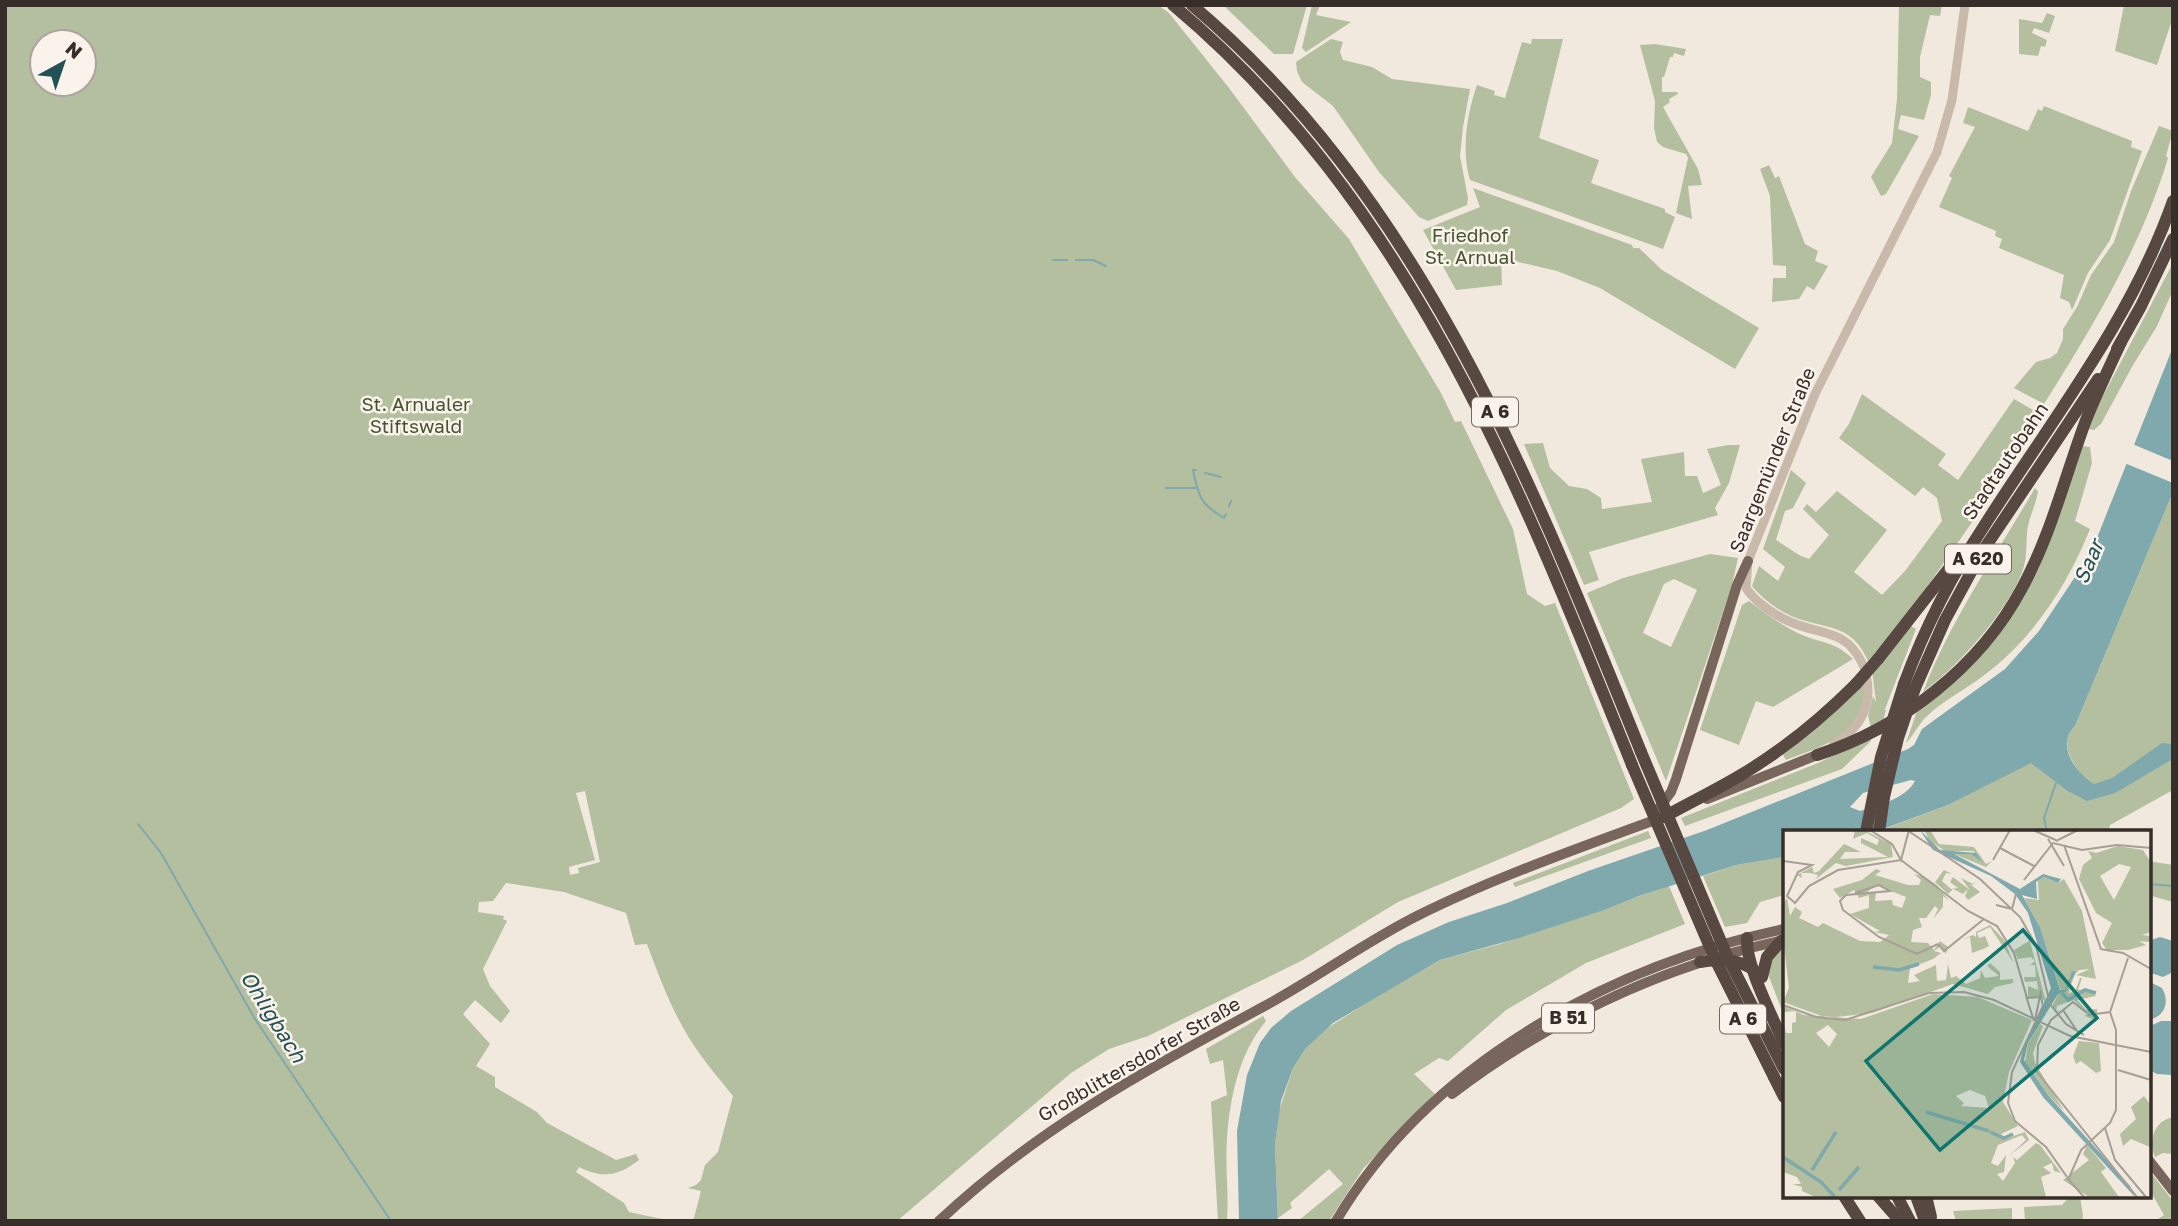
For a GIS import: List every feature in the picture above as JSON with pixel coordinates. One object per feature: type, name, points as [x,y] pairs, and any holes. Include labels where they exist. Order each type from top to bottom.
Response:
[{"type":"highway","name":"A 6","points":[[1173,5],[1230,57],[1275,104],[1390,240]]},
{"type":"highway","name":"A 6","points":[[1192,5],[1284,94],[1352,177],[1400,256],[1448,323],[1489,400],[1575,608],[1632,765],[1729,990],[1783,1095]]},
{"type":"highway","name":"Stadtautobahn","points":[[1866,830],[1881,757],[1942,597],[1984,524],[2051,438],[2076,412],[2154,250],[2173,201]]},
{"type":"highway","points":[[1817,755],[1871,731],[1916,705],[1942,685],[1984,643],[2009,610],[2031,571],[2076,451],[2076,412],[2121,342],[2173,239]]},
{"type":"highway","name":"Stadtautobahn","points":[[1879,830],[1909,686],[1982,552],[2051,438]]},
{"type":"highway","points":[[1664,817],[1739,777],[1780,749],[1830,709],[1878,659],[1984,524]]},
{"type":"highway","name":"A 6","points":[[1575,608],[1641,752],[1727,956],[1783,1067]]},
{"type":"highway","points":[[1758,973],[1783,937]]},
{"type":"highway","points":[[1748,944],[1783,1041]]},
{"type":"highway","points":[[1700,962],[1726,959],[1741,962],[1758,973],[1783,1027]]},
{"type":"highway","points":[[1845,1198],[1860,1221]]},
{"type":"highway","points":[[1880,1198],[1900,1221]]},
{"type":"highway","points":[[1900,1198],[1910,1221]]},
{"type":"main road","points":[[1602,840],[1646,820],[1671,792],[1744,566],[1748,561]]},
{"type":"main road","points":[[1602,840],[1817,755]]},
{"type":"main road","name":"Großblittersdorfer Straße","points":[[939,1221],[1001,1167],[1101,1097],[1417,916],[1602,840]]},
{"type":"main road","name":"B 51","points":[[1336,1221],[1357,1187],[1393,1141],[1429,1104],[1461,1078],[1538,1025],[1654,968],[1783,937]]},
{"type":"main road","name":"B 51","points":[[1378,1161],[1449,1096],[1528,1041],[1578,1013],[1649,981],[1748,944]]},
{"type":"main road","points":[[2150,1162],[2173,1191]]},
{"type":"street","name":"Saargemünder Straße","points":[[1749,593],[1745,583],[1748,561],[1815,394],[1937,152],[1952,100],[1965,5]]},
{"type":"street","points":[[1731,607],[1749,593],[1792,623],[1843,639],[1854,648],[1863,664],[1867,700],[1860,720],[1849,734],[1817,755]]},
{"type":"green space","name":"St. Arnualer Stiftswald","points":[[5,5],[1158,5],[1169,13],[1295,177],[1349,239],[1441,393],[1455,422],[1461,421],[1513,529],[1527,594],[1545,606],[1555,603],[1634,799],[1621,808],[1398,902],[1303,960],[1148,1036],[1109,1049],[1071,1073],[897,1221],[689,1221],[694,1218],[701,1191],[688,1188],[701,1180],[705,1165],[718,1152],[733,1096],[685,1031],[647,944],[635,945],[626,913],[564,892],[506,883],[493,901],[479,902],[478,912],[504,916],[503,919],[507,921],[483,969],[490,986],[510,1011],[501,1023],[475,1000],[463,1014],[490,1044],[476,1066],[495,1077],[495,1087],[537,1112],[547,1123],[616,1160],[636,1154],[639,1160],[624,1170],[603,1174],[579,1167],[576,1172],[624,1203],[629,1212],[671,1221],[5,1221]],"holes":[[[585,791],[600,862],[578,868],[579,873],[570,875],[569,867],[595,860],[576,793]]]},
{"type":"green space","points":[[1223,5],[1307,5],[1293,54],[1274,54]]},
{"type":"green space","points":[[1312,5],[1320,5],[1316,15],[1351,22],[1306,52],[1302,48]]},
{"type":"green space","points":[[1899,5],[1942,5],[1940,16],[1930,15],[1920,57],[1920,77],[1931,82],[1931,95],[1924,120],[1901,115],[1898,129],[1919,136],[1886,194],[1881,196],[1871,177],[1892,143],[1897,99]]},
{"type":"green space","points":[[2124,5],[2173,5],[2173,17],[2157,65],[2115,51]]},
{"type":"green space","points":[[2047,13],[2055,16],[2049,33],[2034,28],[2032,33],[2047,40],[2045,47],[2041,46],[2038,56],[2019,54],[2019,19],[2042,23]]},
{"type":"green space","points":[[1331,39],[1343,42],[1340,52],[1343,60],[1372,67],[1392,79],[1470,89],[1460,156],[1467,205],[1428,221],[1419,217],[1379,172],[1333,106],[1302,82],[1296,62]]},
{"type":"green space","points":[[1532,39],[1563,39],[1539,138],[1599,160],[1591,183],[1665,209],[1665,212],[1675,217],[1663,249],[1470,180],[1466,132],[1477,85],[1495,91],[1494,95],[1505,98],[1522,42],[1531,44]]},
{"type":"green space","points":[[1655,44],[1686,49],[1684,56],[1674,53],[1673,57],[1670,57],[1662,77],[1662,92],[1678,94],[1669,99],[1670,102],[1663,107],[1698,169],[1702,185],[1688,186],[1692,219],[1676,213],[1688,158],[1686,154],[1663,147],[1657,142],[1654,128],[1655,101],[1640,45]]},
{"type":"green space","points":[[2044,106],[2132,141],[2131,147],[2142,151],[2110,240],[2088,273],[2072,310],[2069,302],[2060,298],[2064,275],[1999,248],[2002,239],[1995,236],[1996,231],[1939,207],[1952,178],[1949,176],[1975,127],[1963,123],[1968,107],[2028,131],[2038,109],[2042,111]]},
{"type":"green space","points":[[2159,126],[2173,131],[2166,156],[2168,158],[2144,223],[2098,315],[2044,404],[2014,388],[2036,362],[2057,353],[2063,339],[2063,329],[2077,307],[2091,275],[2114,242],[2131,191]]},
{"type":"green space","points":[[1769,165],[1775,178],[1779,176],[1805,244],[1818,251],[1815,261],[1828,266],[1814,290],[1807,286],[1799,299],[1772,302],[1773,278],[1786,278],[1786,266],[1773,265],[1770,196],[1760,169]]},
{"type":"green space","name":"Friedhof St. Arnual","points":[[1473,188],[1639,248],[1662,270],[1759,328],[1735,369],[1600,288],[1557,271],[1501,258],[1502,285],[1456,290],[1423,230],[1480,207]]},
{"type":"green space","points":[[2173,263],[2173,290],[2157,326],[2101,424],[2094,430],[2088,429],[2104,394]]},
{"type":"green space","points":[[1862,394],[1946,454],[1938,465],[1958,480],[2014,399],[2045,417],[1900,626],[1868,661],[1849,635],[1788,615],[1768,602],[1752,586],[1759,566],[1778,581],[1785,567],[1763,549],[1791,470],[1806,483],[1793,508],[1785,511],[1776,540],[1809,559],[1829,535],[1803,509],[1807,504],[1816,512],[1837,491],[1887,530],[1854,572],[1882,595],[1905,571],[1942,521],[1937,498],[1923,487],[1915,496],[1839,438],[1849,424]]},
{"type":"green space","points":[[1543,443],[1550,468],[1569,486],[1587,489],[1601,498],[1602,509],[1652,502],[1641,459],[1684,452],[1685,476],[1697,476],[1703,493],[1721,485],[1707,449],[1740,445],[1729,483],[1715,508],[1718,515],[1589,552],[1599,580],[1584,585],[1524,444]]},
{"type":"green space","points":[[2082,446],[2090,447],[2092,463],[2075,521],[2090,529],[2071,571],[2047,610],[2018,645],[1983,676],[1932,711],[1906,743],[1918,708],[2026,592],[2039,568]]},
{"type":"green space","points":[[2035,488],[2038,491],[2028,528],[2025,562],[2018,582],[1982,635],[1952,668],[1923,692],[1960,613]]},
{"type":"green space","points":[[2173,492],[2173,790],[2110,825],[2109,830],[1886,830],[1948,805],[2031,762],[2066,790],[2083,777],[2068,752],[2068,739]]},
{"type":"green space","points":[[1710,554],[1738,558],[1732,585],[1666,781],[1587,593],[1623,578]],"holes":[[[1674,579],[1697,590],[1671,647],[1643,633],[1664,584]]]},
{"type":"green space","points":[[1749,601],[1786,627],[1833,645],[1853,659],[1773,707],[1756,701],[1739,745],[1700,730],[1742,605]]},
{"type":"green space","points":[[1911,626],[1916,629],[1883,709],[1886,710],[1883,721],[1871,727],[1868,716],[1873,696],[1876,702],[1872,670]]},
{"type":"green space","points":[[1866,680],[1863,708],[1851,727],[1831,742],[1786,760],[1782,753]]},
{"type":"green space","points":[[1870,738],[1871,741],[1842,769],[1685,826],[1681,818],[1818,763]]},
{"type":"green space","points":[[1648,831],[1651,838],[1515,887],[1513,883]]},
{"type":"green space","points":[[1783,857],[1783,895],[1760,902],[1747,923],[1725,927],[1703,876],[1736,865]]},
{"type":"green space","points":[[2150,861],[2173,865],[2173,902],[2150,896]]},
{"type":"green space","points":[[1669,886],[1685,924],[1586,963],[1506,1010],[1448,1061],[1439,1058],[1414,1074],[1435,1094],[1363,1169],[1329,1221],[1298,1221],[1343,1184],[1329,1169],[1290,1203],[1292,1208],[1278,1218],[1275,1144],[1279,1111],[1293,1068],[1321,1032],[1440,960],[1500,944]]},
{"type":"green space","points":[[1783,945],[1783,1013],[1768,974],[1770,957]]},
{"type":"green space","points":[[1263,1016],[1266,1021],[1249,1047],[1234,1091],[1227,1138],[1227,1221],[1218,1221],[1211,1102],[1227,1095],[1223,1060],[1210,1064],[1206,1049]]},
{"type":"green space","points":[[2173,1117],[2173,1154],[2163,1153],[2155,1157],[2152,1144],[2154,1132],[2166,1119]]},
{"type":"green space","points":[[2150,1172],[2173,1201],[2173,1221],[2155,1221],[2164,1215],[2150,1190]]},
{"type":"green space","points":[[2068,1198],[2080,1198],[2082,1221],[2025,1221],[2024,1207],[2062,1205]]},
{"type":"green space","points":[[2012,1208],[2012,1221],[1956,1221],[1953,1211]]},
{"type":"water","points":[[2173,347],[2173,492],[2075,726],[2069,733],[2067,750],[2075,766],[2094,784],[2112,778],[2162,743],[2173,744],[2173,759],[2115,793],[2087,801],[2066,790],[2031,763],[1948,805],[1880,830],[1783,830],[1783,857],[1736,865],[1519,938],[1440,960],[1333,1023],[1306,1048],[1293,1068],[1281,1101],[1275,1144],[1278,1221],[1239,1221],[1237,1131],[1247,1075],[1260,1043],[1271,1028],[1291,1011],[1397,945],[1449,922],[1707,830],[1908,749],[1914,745],[1922,729],[2005,669],[2039,631],[2079,571],[2090,562],[2089,558]],"holes":[[[1915,781],[1911,787],[1883,804],[1860,811],[1850,807],[1863,793]]]},
{"type":"water","points":[[2160,937],[2173,941],[2173,972],[2163,977],[2150,973],[2150,940]]},
{"type":"water","points":[[2150,982],[2162,988],[2166,998],[2162,1012],[2150,1020]]},
{"type":"water","points":[[2161,1021],[2173,1021],[2173,1075],[2157,1074],[2150,1070],[2150,1026]]},
{"type":"pier","points":[[2130,443],[2173,461],[2173,483],[2122,462]]},
{"type":"waterway","points":[[1053,260],[1067,260]]},
{"type":"waterway","points":[[1076,260],[1093,260],[1106,266]]},
{"type":"waterway","points":[[1196,470],[1193,470],[1197,487],[1205,504],[1224,518],[1226,514]]},
{"type":"waterway","points":[[1205,473],[1221,477]]},
{"type":"waterway","points":[[1166,488],[1197,488]]},
{"type":"waterway","points":[[1229,506],[1231,501]]},
{"type":"waterway","points":[[2047,830],[2044,818],[2056,783]]},
{"type":"waterway","name":"Ohligbach","points":[[138,824],[161,853],[255,1019],[391,1221]]},
{"type":"waterway","points":[[2150,884],[2173,886]]},
{"type":"water label","name":"Saar","points":[[2089,562]]}]
